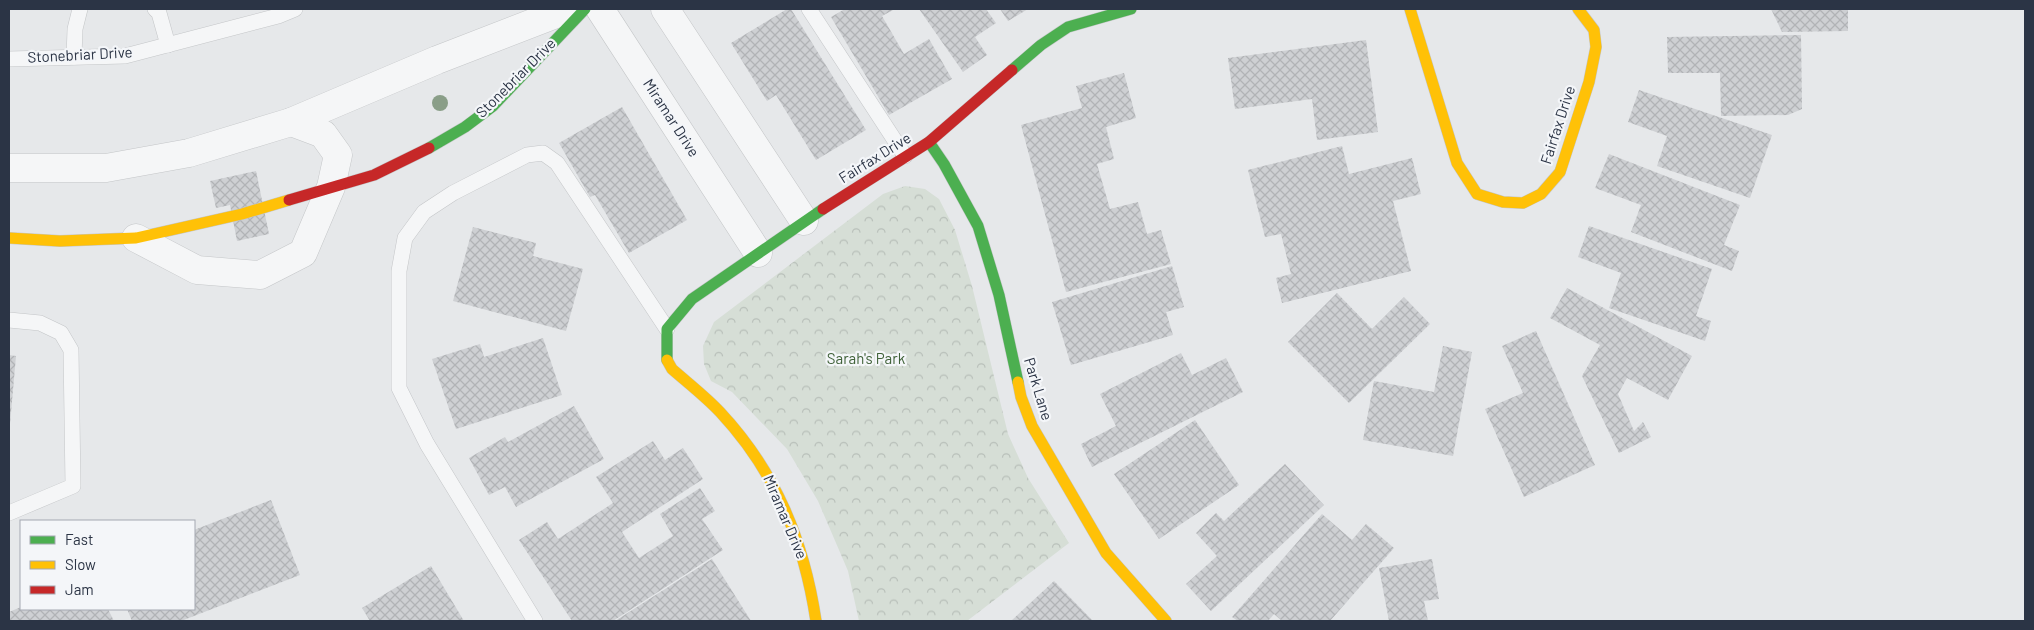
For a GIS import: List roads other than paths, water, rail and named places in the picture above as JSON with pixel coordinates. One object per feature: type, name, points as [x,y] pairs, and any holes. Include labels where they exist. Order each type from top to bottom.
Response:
[{"type":"street","name":"Stonebriar Drive","points":[[9,168],[106,168],[190,153],[291,122],[437,60],[569,9]]},
{"type":"street","name":"Stonebriar Drive","points":[[9,238],[60,241],[136,238],[242,214],[374,175],[416,156],[465,127],[492,106],[585,9]]},
{"type":"street","name":"Miramar Drive","points":[[600,9],[758,253]]},
{"type":"street","points":[[665,9],[804,221]]},
{"type":"street","name":"Fairfax Drive","points":[[667,329],[692,299],[804,221],[929,142],[1040,45],[1068,27],[1131,9]]},
{"type":"street","name":"Fairfax Drive","points":[[1410,9],[1457,163],[1477,194],[1516,206],[1532,200],[1550,186],[1560,172],[1591,72],[1595,52],[1595,36],[1583,11]]},
{"type":"street","name":"Stonebriar Drive","points":[[136,238],[197,270],[260,276],[303,253],[332,187],[338,155],[323,134],[291,122]]},
{"type":"street","name":"Park Lane","points":[[929,142],[944,164],[978,226],[999,295],[1021,397],[1032,426],[1106,553],[1166,621]]},
{"type":"street","name":"Miramar Drive","points":[[667,329],[666,359],[672,369],[720,412],[751,449],[771,479],[797,539],[810,581],[816,621]]},
{"type":"lane","points":[[74,57],[75,29],[80,9]]},
{"type":"lane","points":[[155,9],[159,13],[168,45]]},
{"type":"lane","name":"Stonebriar Drive","points":[[9,59],[125,56],[278,16],[295,9]]},
{"type":"lane","points":[[809,9],[906,156]]},
{"type":"lane","points":[[535,621],[427,444],[399,388],[399,271],[405,238],[424,212],[453,193],[527,155],[543,153],[557,163],[667,329]]},
{"type":"lane","points":[[9,320],[40,323],[61,333],[71,350],[73,486],[9,513]]},
{"type":"park label","name":"Sarah's Park","points":[[866,359]]}]
